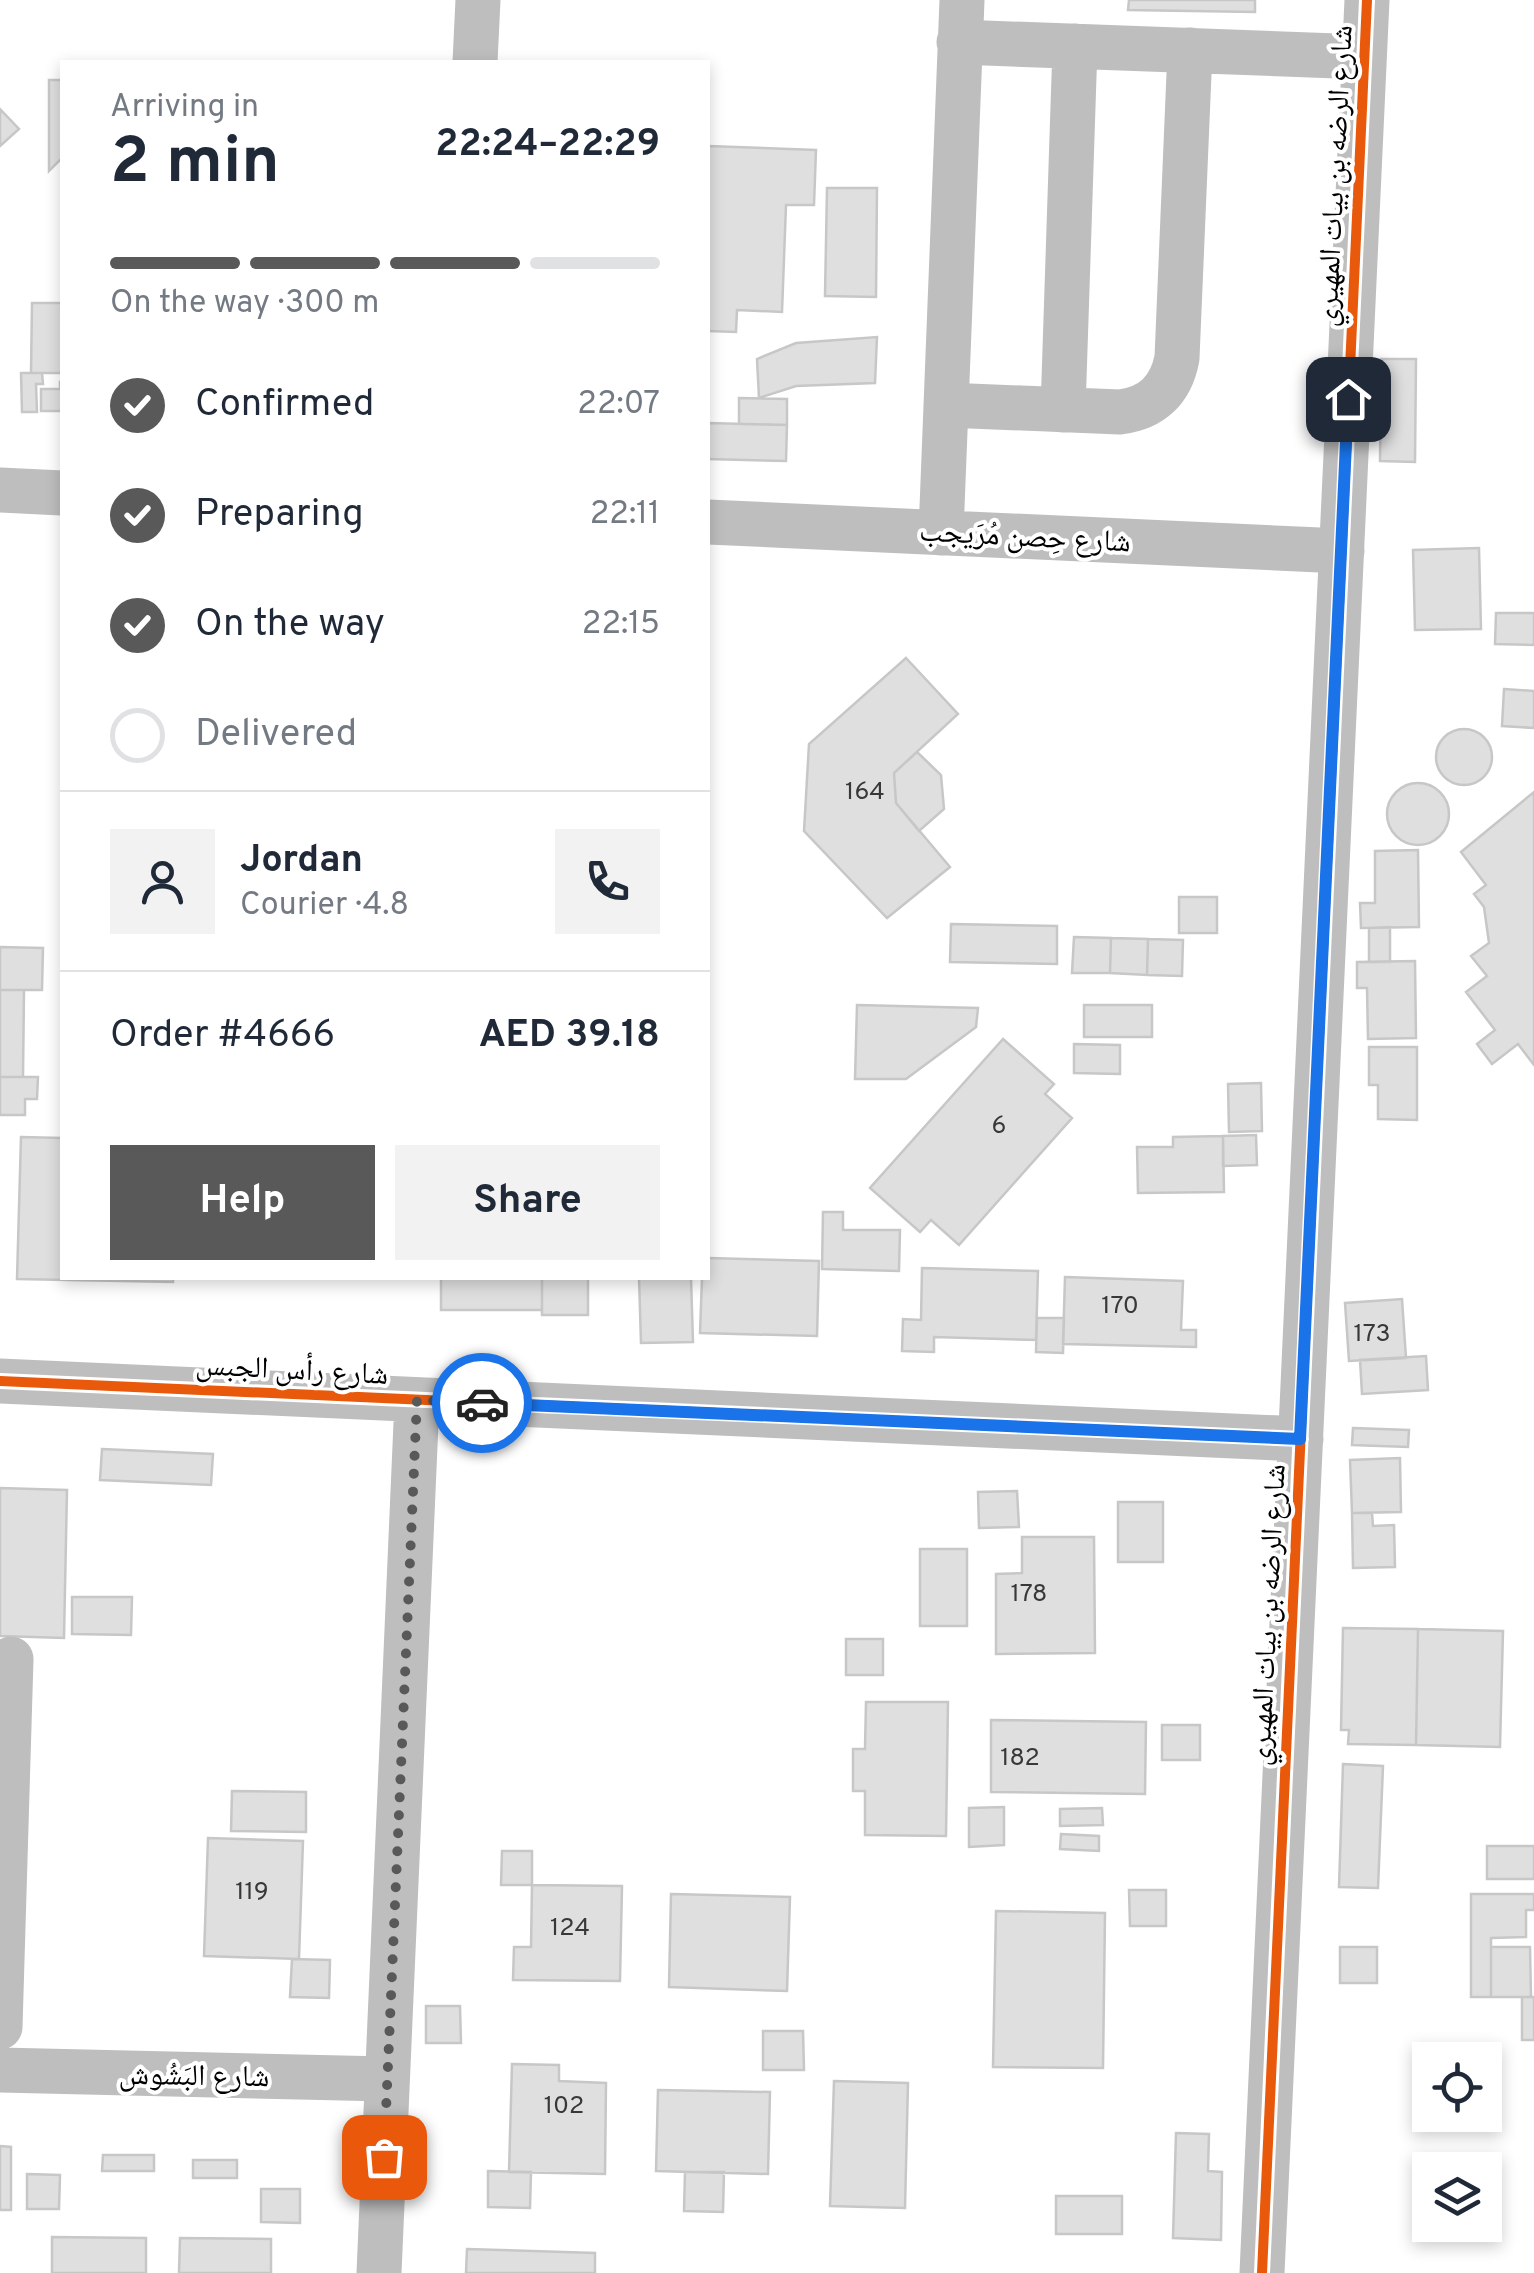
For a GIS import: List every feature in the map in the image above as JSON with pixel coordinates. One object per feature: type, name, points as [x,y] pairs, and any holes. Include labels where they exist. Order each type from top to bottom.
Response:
[{"type":"street","points":[[475,60],[478,0]]},
{"type":"street","name":"شارع الرضه بن بيات المهيري","points":[[1262,2273],[1367,0]]},
{"type":"street","points":[[942,533],[961,21],[1076,46],[1364,57]]},
{"type":"street","points":[[1063,410],[1076,46]]},
{"type":"street","points":[[946,406],[1120,412],[1147,405],[1168,385],[1174,372],[1178,339],[1190,50]]},
{"type":"street","points":[[0,490],[60,493]]},
{"type":"street","name":"شارع حِصن مُرَيجب","points":[[710,522],[1342,551]]},
{"type":"street","name":"شارع رأس الجبس","points":[[0,1381],[1300,1439]]},
{"type":"street","points":[[379,2273],[417,1400]]},
{"type":"street","points":[[0,2027],[11,1659]]},
{"type":"street","name":"شارع البَشُوش","points":[[0,2070],[387,2079]]},
{"type":"building","points":[[1129,0],[1255,0],[1255,12],[1128,10]]},
{"type":"building","points":[[49,80],[60,80],[60,160],[49,171]]},
{"type":"building","points":[[0,109],[19,129],[0,146]]},
{"type":"building","points":[[710,146],[816,150],[814,205],[786,205],[782,312],[737,310],[736,332],[710,331]]},
{"type":"building","points":[[827,188],[877,188],[876,297],[825,296]]},
{"type":"building","points":[[32,303],[60,303],[60,373],[31,373]]},
{"type":"building","points":[[877,337],[875,383],[796,386],[759,398],[757,359],[796,343]]},
{"type":"building","points":[[1381,359],[1416,359],[1415,462],[1380,461]]},
{"type":"building","points":[[21,373],[42,373],[43,384],[36,384],[37,412],[22,412]]},
{"type":"building","points":[[41,389],[60,389],[60,411],[41,411]]},
{"type":"building","points":[[739,398],[787,399],[787,425],[739,424]]},
{"type":"building","points":[[710,423],[787,425],[786,461],[710,459]]},
{"type":"building","points":[[1479,548],[1481,629],[1415,630],[1413,550]]},
{"type":"building","points":[[1496,613],[1534,613],[1534,645],[1495,644]]},
{"type":"building","points":[[906,658],[958,714],[894,773],[896,803],[950,867],[887,918],[804,831],[809,744]]},
{"type":"building","points":[[1504,689],[1534,691],[1534,728],[1502,726]]},
{"type":"building","points":[[1464,729],[1484,737],[1492,757],[1484,777],[1464,785],[1444,777],[1436,757],[1444,737]]},
{"type":"building","points":[[917,752],[941,775],[944,809],[919,831],[896,803],[894,773]]},
{"type":"building","points":[[1418,783],[1440,792],[1449,814],[1440,836],[1418,845],[1396,836],[1387,814],[1396,792]]},
{"type":"building","points":[[1534,792],[1534,1065],[1518,1044],[1492,1064],[1477,1044],[1495,1030],[1466,992],[1487,976],[1471,956],[1489,943],[1484,907],[1474,894],[1486,885],[1461,852]]},
{"type":"building","points":[[1418,850],[1419,927],[1361,928],[1360,903],[1375,903],[1375,851]]},
{"type":"building","points":[[1179,897],[1217,897],[1217,933],[1179,933]]},
{"type":"building","points":[[951,924],[1057,926],[1057,964],[950,962]]},
{"type":"building","points":[[1390,927],[1390,962],[1369,962],[1369,928]]},
{"type":"building","points":[[1074,937],[1111,938],[1110,973],[1072,973]]},
{"type":"building","points":[[1111,938],[1148,939],[1147,975],[1110,973]]},
{"type":"building","points":[[1148,939],[1183,940],[1182,976],[1147,975]]},
{"type":"building","points":[[0,947],[43,948],[42,990],[0,990]]},
{"type":"building","points":[[1415,961],[1416,1038],[1368,1039],[1367,988],[1357,988],[1357,962]]},
{"type":"building","points":[[0,990],[24,990],[23,1077],[0,1077]]},
{"type":"building","points":[[857,1005],[978,1008],[976,1027],[906,1079],[855,1079]]},
{"type":"building","points":[[1084,1005],[1152,1005],[1152,1037],[1084,1037]]},
{"type":"building","points":[[1003,1039],[1054,1084],[1045,1094],[1072,1118],[959,1245],[931,1220],[920,1232],[870,1188]]},
{"type":"building","points":[[1074,1044],[1120,1045],[1120,1074],[1074,1073]]},
{"type":"building","points":[[1369,1047],[1417,1047],[1417,1120],[1378,1119],[1378,1085],[1369,1085]]},
{"type":"building","points":[[0,1077],[38,1077],[37,1099],[25,1099],[25,1115],[0,1115]]},
{"type":"building","points":[[1261,1083],[1262,1131],[1229,1132],[1228,1084]]},
{"type":"building","points":[[1256,1135],[1257,1165],[1223,1166],[1223,1136]]},
{"type":"building","points":[[1223,1136],[1224,1192],[1138,1193],[1137,1147],[1173,1147],[1173,1137]]},
{"type":"building","points":[[21,1137],[60,1138],[60,1280],[17,1279]]},
{"type":"building","points":[[823,1212],[843,1212],[843,1230],[900,1230],[899,1271],[822,1269]]},
{"type":"building","points":[[710,1258],[819,1261],[817,1336],[700,1333],[702,1280],[710,1280]]},
{"type":"building","points":[[922,1268],[1038,1271],[1036,1340],[934,1337],[934,1352],[902,1351],[903,1319],[921,1320]]},
{"type":"building","points":[[1065,1277],[1183,1281],[1181,1330],[1196,1330],[1196,1347],[1063,1344]]},
{"type":"building","points":[[69,1280],[173,1280],[173,1282]]},
{"type":"building","points":[[441,1280],[542,1280],[542,1310],[441,1310]]},
{"type":"building","points":[[542,1280],[588,1280],[588,1315],[542,1315]]},
{"type":"building","points":[[639,1280],[691,1280],[693,1342],[641,1343]]},
{"type":"building","points":[[1402,1299],[1406,1358],[1349,1361],[1345,1303]]},
{"type":"building","points":[[1037,1318],[1064,1318],[1063,1353],[1036,1352]]},
{"type":"building","points":[[1426,1356],[1428,1390],[1362,1394],[1360,1360]]},
{"type":"building","points":[[1353,1428],[1409,1430],[1408,1447],[1352,1445]]},
{"type":"building","points":[[102,1449],[213,1454],[211,1485],[100,1480]]},
{"type":"building","points":[[1400,1458],[1401,1512],[1352,1513],[1350,1460]]},
{"type":"building","points":[[0,1488],[67,1490],[64,1638],[0,1636]]},
{"type":"building","points":[[1017,1491],[1019,1527],[979,1528],[978,1492]]},
{"type":"building","points":[[1118,1502],[1163,1502],[1163,1562],[1118,1562]]},
{"type":"building","points":[[1352,1513],[1372,1513],[1373,1526],[1394,1525],[1395,1567],[1353,1568]]},
{"type":"building","points":[[1022,1537],[1094,1537],[1095,1653],[996,1654],[996,1574],[1022,1573]]},
{"type":"building","points":[[920,1549],[967,1549],[967,1626],[920,1626]]},
{"type":"building","points":[[72,1597],[132,1597],[131,1635],[72,1634]]},
{"type":"building","points":[[1343,1628],[1418,1629],[1416,1745],[1348,1744],[1349,1730],[1341,1730]]},
{"type":"building","points":[[1418,1629],[1503,1631],[1500,1747],[1416,1745]]},
{"type":"building","points":[[846,1639],[883,1639],[883,1675],[846,1675]]},
{"type":"building","points":[[866,1702],[948,1702],[946,1836],[865,1835],[865,1791],[853,1791],[853,1749],[865,1749]]},
{"type":"building","points":[[991,1720],[1146,1722],[1145,1794],[991,1792]]},
{"type":"building","points":[[1162,1725],[1200,1725],[1200,1760],[1162,1760]]},
{"type":"building","points":[[1343,1764],[1383,1766],[1378,1888],[1339,1887]]},
{"type":"building","points":[[232,1791],[306,1792],[306,1832],[231,1831]]},
{"type":"building","points":[[1004,1807],[1004,1845],[969,1847],[969,1808]]},
{"type":"building","points":[[1102,1808],[1103,1825],[1060,1826],[1060,1809]]},
{"type":"building","points":[[1061,1834],[1099,1836],[1099,1851],[1060,1849]]},
{"type":"building","points":[[208,1838],[303,1841],[299,1959],[204,1956]]},
{"type":"building","points":[[1487,1846],[1534,1846],[1534,1879],[1487,1879]]},
{"type":"building","points":[[502,1851],[532,1851],[532,1885],[501,1885]]},
{"type":"building","points":[[532,1885],[622,1886],[620,1981],[513,1980],[514,1947],[531,1947]]},
{"type":"building","points":[[1129,1890],[1166,1890],[1166,1926],[1130,1926]]},
{"type":"building","points":[[671,1894],[790,1897],[787,1991],[669,1987]]},
{"type":"building","points":[[1471,1894],[1534,1894],[1534,1910],[1526,1910],[1526,1937],[1491,1938],[1491,1997],[1471,1997]]},
{"type":"building","points":[[996,1911],[1105,1913],[1103,2068],[993,2067]]},
{"type":"building","points":[[1340,1947],[1377,1947],[1377,1983],[1340,1983]]},
{"type":"building","points":[[1491,1947],[1530,1947],[1531,1997],[1491,1997]]},
{"type":"building","points":[[292,1959],[330,1960],[329,1998],[290,1997]]},
{"type":"building","points":[[1522,1997],[1534,1997],[1534,2040],[1522,2040]]},
{"type":"building","points":[[426,2006],[460,2006],[461,2043],[426,2043]]},
{"type":"building","points":[[763,2031],[803,2031],[804,2070],[763,2070]]},
{"type":"building","points":[[512,2064],[559,2065],[559,2081],[606,2083],[605,2174],[509,2172]]},
{"type":"building","points":[[834,2081],[908,2083],[905,2208],[830,2206]]},
{"type":"building","points":[[658,2090],[770,2092],[768,2174],[656,2171]]},
{"type":"building","points":[[1176,2133],[1209,2134],[1208,2171],[1222,2172],[1221,2240],[1173,2238]]},
{"type":"building","points":[[0,2146],[11,2147],[11,2210],[0,2210]]},
{"type":"building","points":[[103,2155],[154,2155],[154,2171],[102,2171]]},
{"type":"building","points":[[193,2160],[237,2160],[237,2178],[193,2178]]},
{"type":"building","points":[[488,2171],[531,2172],[530,2208],[488,2207]]},
{"type":"building","points":[[685,2172],[724,2172],[723,2212],[684,2211]]},
{"type":"building","points":[[27,2174],[60,2175],[59,2209],[27,2209]]},
{"type":"building","points":[[261,2189],[300,2189],[300,2223],[261,2222]]},
{"type":"building","points":[[1056,2196],[1122,2196],[1122,2234],[1056,2234]]},
{"type":"building","points":[[52,2237],[146,2238],[146,2273],[52,2273]]},
{"type":"building","points":[[180,2238],[271,2239],[271,2273],[179,2273]]},
{"type":"building","points":[[467,2249],[595,2253],[595,2273],[466,2273]]},
{"type":"cycle path","points":[[1262,2273],[1367,0]]},
{"type":"cycle path","points":[[0,1381],[1301,1439]]},
{"type":"way so far","points":[[384,2157],[417,1400],[482,1403]]},
{"type":"route","points":[[482,1403],[1300,1439],[1348,399]]}]
